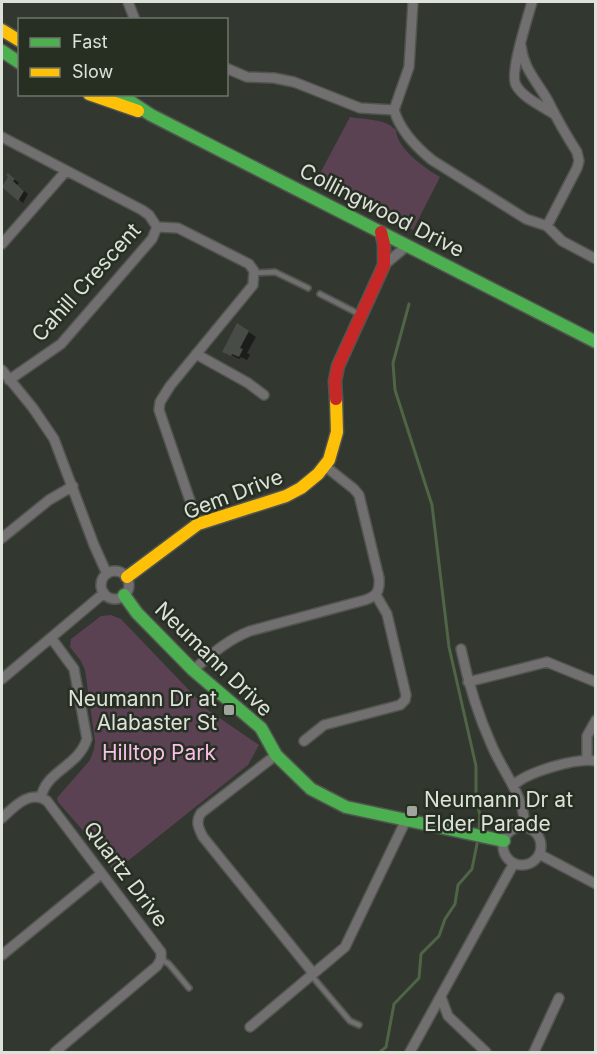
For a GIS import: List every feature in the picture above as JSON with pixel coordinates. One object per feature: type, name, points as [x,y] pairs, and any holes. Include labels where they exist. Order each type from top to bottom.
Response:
[{"type":"street","points":[[128,2],[134,18]]},
{"type":"street","points":[[413,2],[409,68],[394,110],[407,134],[432,160],[526,219],[547,226],[562,241],[596,259]]},
{"type":"street","points":[[532,2],[516,57],[514,84],[522,93],[554,114]]},
{"type":"street","points":[[2,30],[18,40]]},
{"type":"street","points":[[521,46],[526,69],[547,100],[579,160],[568,189],[547,226]]},
{"type":"street","points":[[2,51],[18,62]]},
{"type":"street","points":[[228,69],[247,77],[274,78],[294,82],[360,108],[394,110]]},
{"type":"street","name":"Collingwood Drive","points":[[95,96],[151,115]]},
{"type":"street","name":"Collingwood Drive","points":[[122,96],[151,115],[596,342]]},
{"type":"street","name":"Cahill Crescent","points":[[2,137],[149,214],[157,227],[152,239],[61,344],[9,380]]},
{"type":"street","points":[[2,244],[66,171]]},
{"type":"street","points":[[157,227],[178,228],[249,264],[254,273],[253,285],[164,393],[159,410],[198,524]]},
{"type":"street","name":"Gem Drive","points":[[127,577],[198,524],[286,496],[301,488],[325,466],[337,432],[335,381],[338,366],[384,265],[384,244],[381,232]]},
{"type":"street","name":"Gem Drive","points":[[384,265],[407,246]]},
{"type":"street","points":[[196,354],[248,383],[264,395]]},
{"type":"street","points":[[2,370],[33,408],[54,439],[107,574]]},
{"type":"street","points":[[193,670],[224,643],[236,636],[376,595],[380,586],[379,578],[359,495],[325,466]]},
{"type":"street","points":[[2,538],[49,500],[73,486]]},
{"type":"street","points":[[119,571],[127,577],[129,588],[124,596],[116,599],[104,593],[102,581],[107,574],[119,571]]},
{"type":"street","points":[[2,679],[104,593]]},
{"type":"street","points":[[304,741],[324,725],[400,705],[405,700],[406,695],[387,614],[376,595]]},
{"type":"street","name":"Neumann Drive","points":[[124,596],[137,613],[193,670],[261,728],[276,755],[311,789],[346,807],[504,841]]},
{"type":"street","points":[[2,818],[20,802],[32,796],[41,797],[47,783],[83,751],[87,739],[74,669],[52,639]]},
{"type":"street","points":[[461,649],[468,682],[493,748],[522,804],[525,827]]},
{"type":"street","points":[[468,682],[547,662],[596,682]]},
{"type":"street","points":[[514,785],[529,774],[591,760],[587,736],[596,720]]},
{"type":"street","points":[[276,755],[201,813],[198,825],[203,837],[312,974]]},
{"type":"street","name":"Quartz Drive","points":[[41,797],[63,820],[161,952],[161,959],[157,966],[55,1053]]},
{"type":"street","points":[[250,1027],[345,947],[406,820]]},
{"type":"street","points":[[525,827],[539,837],[541,848],[539,854],[528,864],[514,863],[506,856],[504,841],[512,830],[525,827]]},
{"type":"street","points":[[539,854],[596,884]]},
{"type":"street","points":[[410,1053],[514,863]]},
{"type":"street","points":[[2,955],[101,874]]},
{"type":"street","points":[[441,998],[448,1016],[486,1053]]},
{"type":"street","points":[[534,1053],[559,998]]},
{"type":"lane","points":[[254,273],[275,272],[308,288]]},
{"type":"lane","points":[[320,294],[361,315]]},
{"type":"lane","points":[[161,959],[169,964],[189,988]]},
{"type":"lane","points":[[312,974],[350,1021],[359,1025]]},
{"type":"green space","points":[[350,117],[380,121],[391,126],[396,130],[397,137],[406,151],[440,177],[413,230],[316,181]]},
{"type":"green space","name":"Hilltop Park","points":[[111,615],[121,619],[208,710],[259,745],[248,765],[114,872],[100,850],[57,798],[90,760],[95,741],[85,670],[70,647],[71,639],[101,616]]},
{"type":"building","points":[[8,173],[24,191],[18,201],[2,187]]},
{"type":"building","points":[[237,323],[249,331],[240,348],[243,349],[239,357],[222,352]]},
{"type":"waterway","points":[[409,304],[393,363],[395,390],[432,505],[449,647],[476,766],[479,832]]},
{"type":"waterway","points":[[380,1052],[386,1047],[394,1004],[419,978],[421,954],[439,936],[445,919],[455,904],[458,885],[472,869],[478,839]]},
{"type":"traffic: fast","points":[[2,51],[18,62]]},
{"type":"traffic: fast","points":[[122,96],[151,115],[596,342]]},
{"type":"traffic: fast","points":[[124,595],[137,613],[193,670],[261,728],[276,755],[311,789],[346,807],[504,841]]},
{"type":"traffic: slow","points":[[2,30],[18,40]]},
{"type":"traffic: slow","points":[[95,96],[138,111]]},
{"type":"traffic: slow","points":[[127,577],[198,524],[286,496],[301,488],[318,474],[329,460],[337,432],[336,399]]},
{"type":"traffic: jam","points":[[336,399],[335,381],[338,366],[384,265],[384,244],[381,232]]},
{"type":"place","name":"Neumann Dr at Alabaster St","points":[[229,710]]},
{"type":"place","name":"Neumann Dr at Elder Parade","points":[[412,811]]}]
